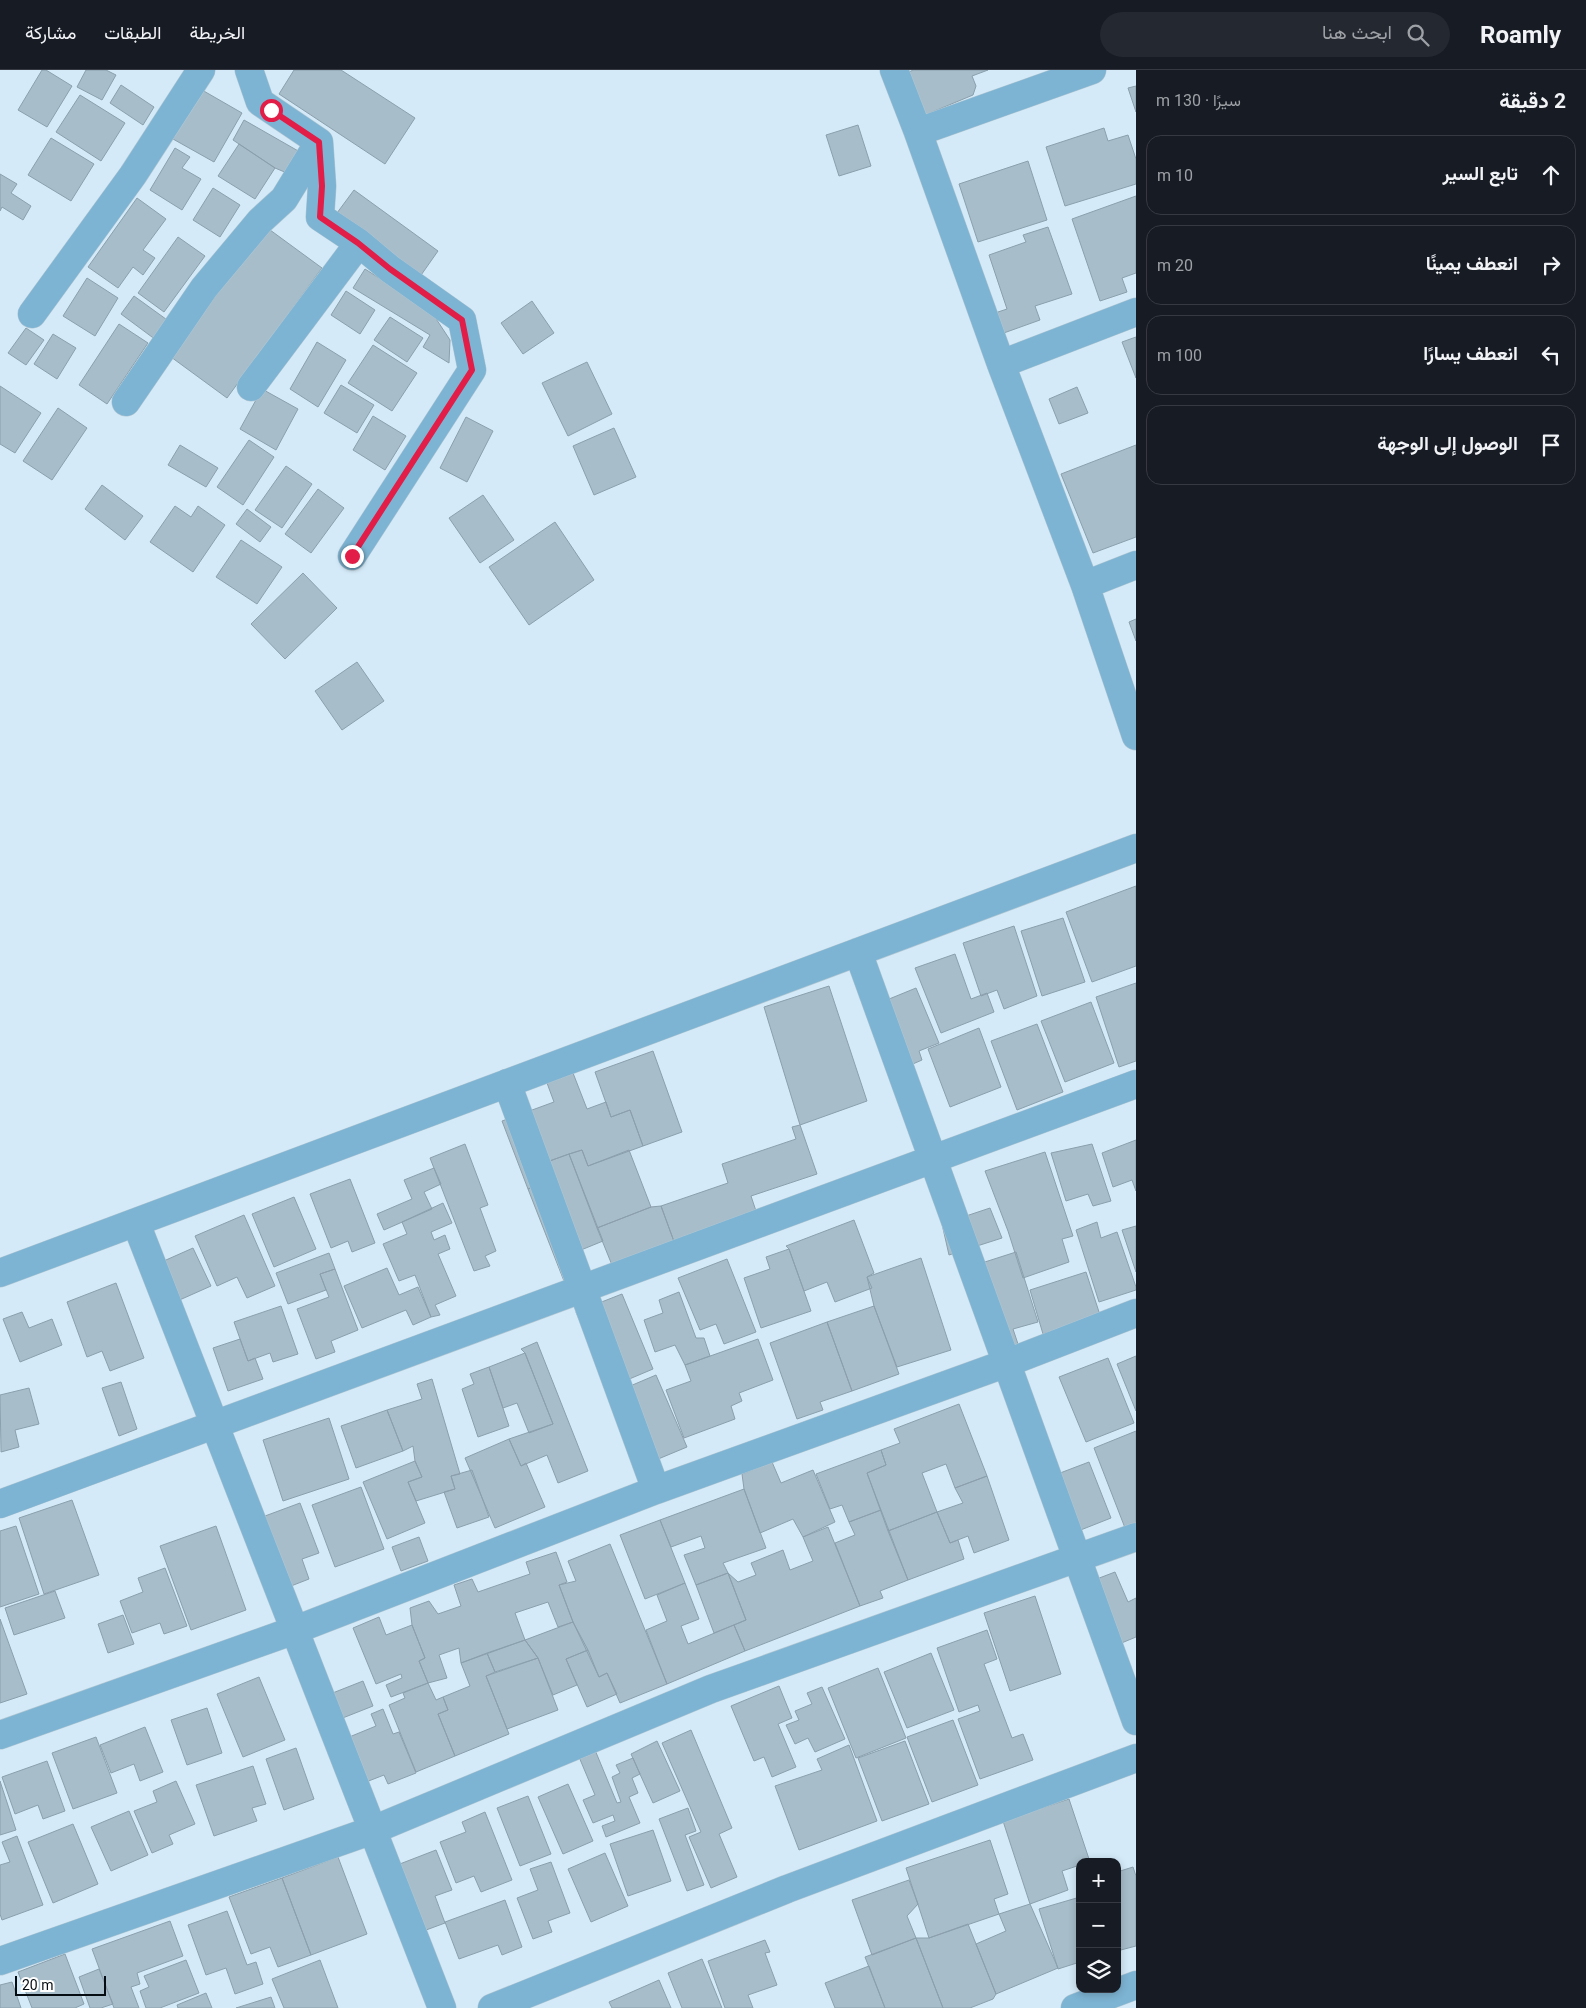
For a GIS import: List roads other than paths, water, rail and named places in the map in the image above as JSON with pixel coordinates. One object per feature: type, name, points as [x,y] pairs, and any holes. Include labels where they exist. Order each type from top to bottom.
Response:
[{"type":"street","points":[[32,314],[133,175],[201,70]]},
{"type":"street","points":[[249,70],[260,102],[319,142]]},
{"type":"street","points":[[894,70],[1001,364],[1085,585],[1136,736]]},
{"type":"street","points":[[918,132],[1092,70]]},
{"type":"street","points":[[319,142],[322,186],[320,217],[462,320],[472,370],[352,556]]},
{"type":"street","points":[[126,402],[204,288],[260,221],[284,199],[319,142]]},
{"type":"street","points":[[251,388],[358,243]]},
{"type":"street","points":[[1001,364],[1136,312]]},
{"type":"street","points":[[1085,585],[1136,565]]},
{"type":"street","points":[[0,1274],[1136,848]]},
{"type":"street","points":[[858,952],[1136,1721]]},
{"type":"street","points":[[507,1083],[656,1490]]},
{"type":"street","points":[[0,1504],[1136,1084]]},
{"type":"street","points":[[136,1223],[442,2008]]},
{"type":"street","points":[[0,1735],[295,1630],[656,1490],[1007,1363],[1136,1313]]},
{"type":"street","points":[[0,1961],[373,1830],[711,1689],[1136,1536]]},
{"type":"street","points":[[492,2008],[787,1889],[1136,1758]]},
{"type":"street","points":[[1075,2008],[1136,1985]]}]
